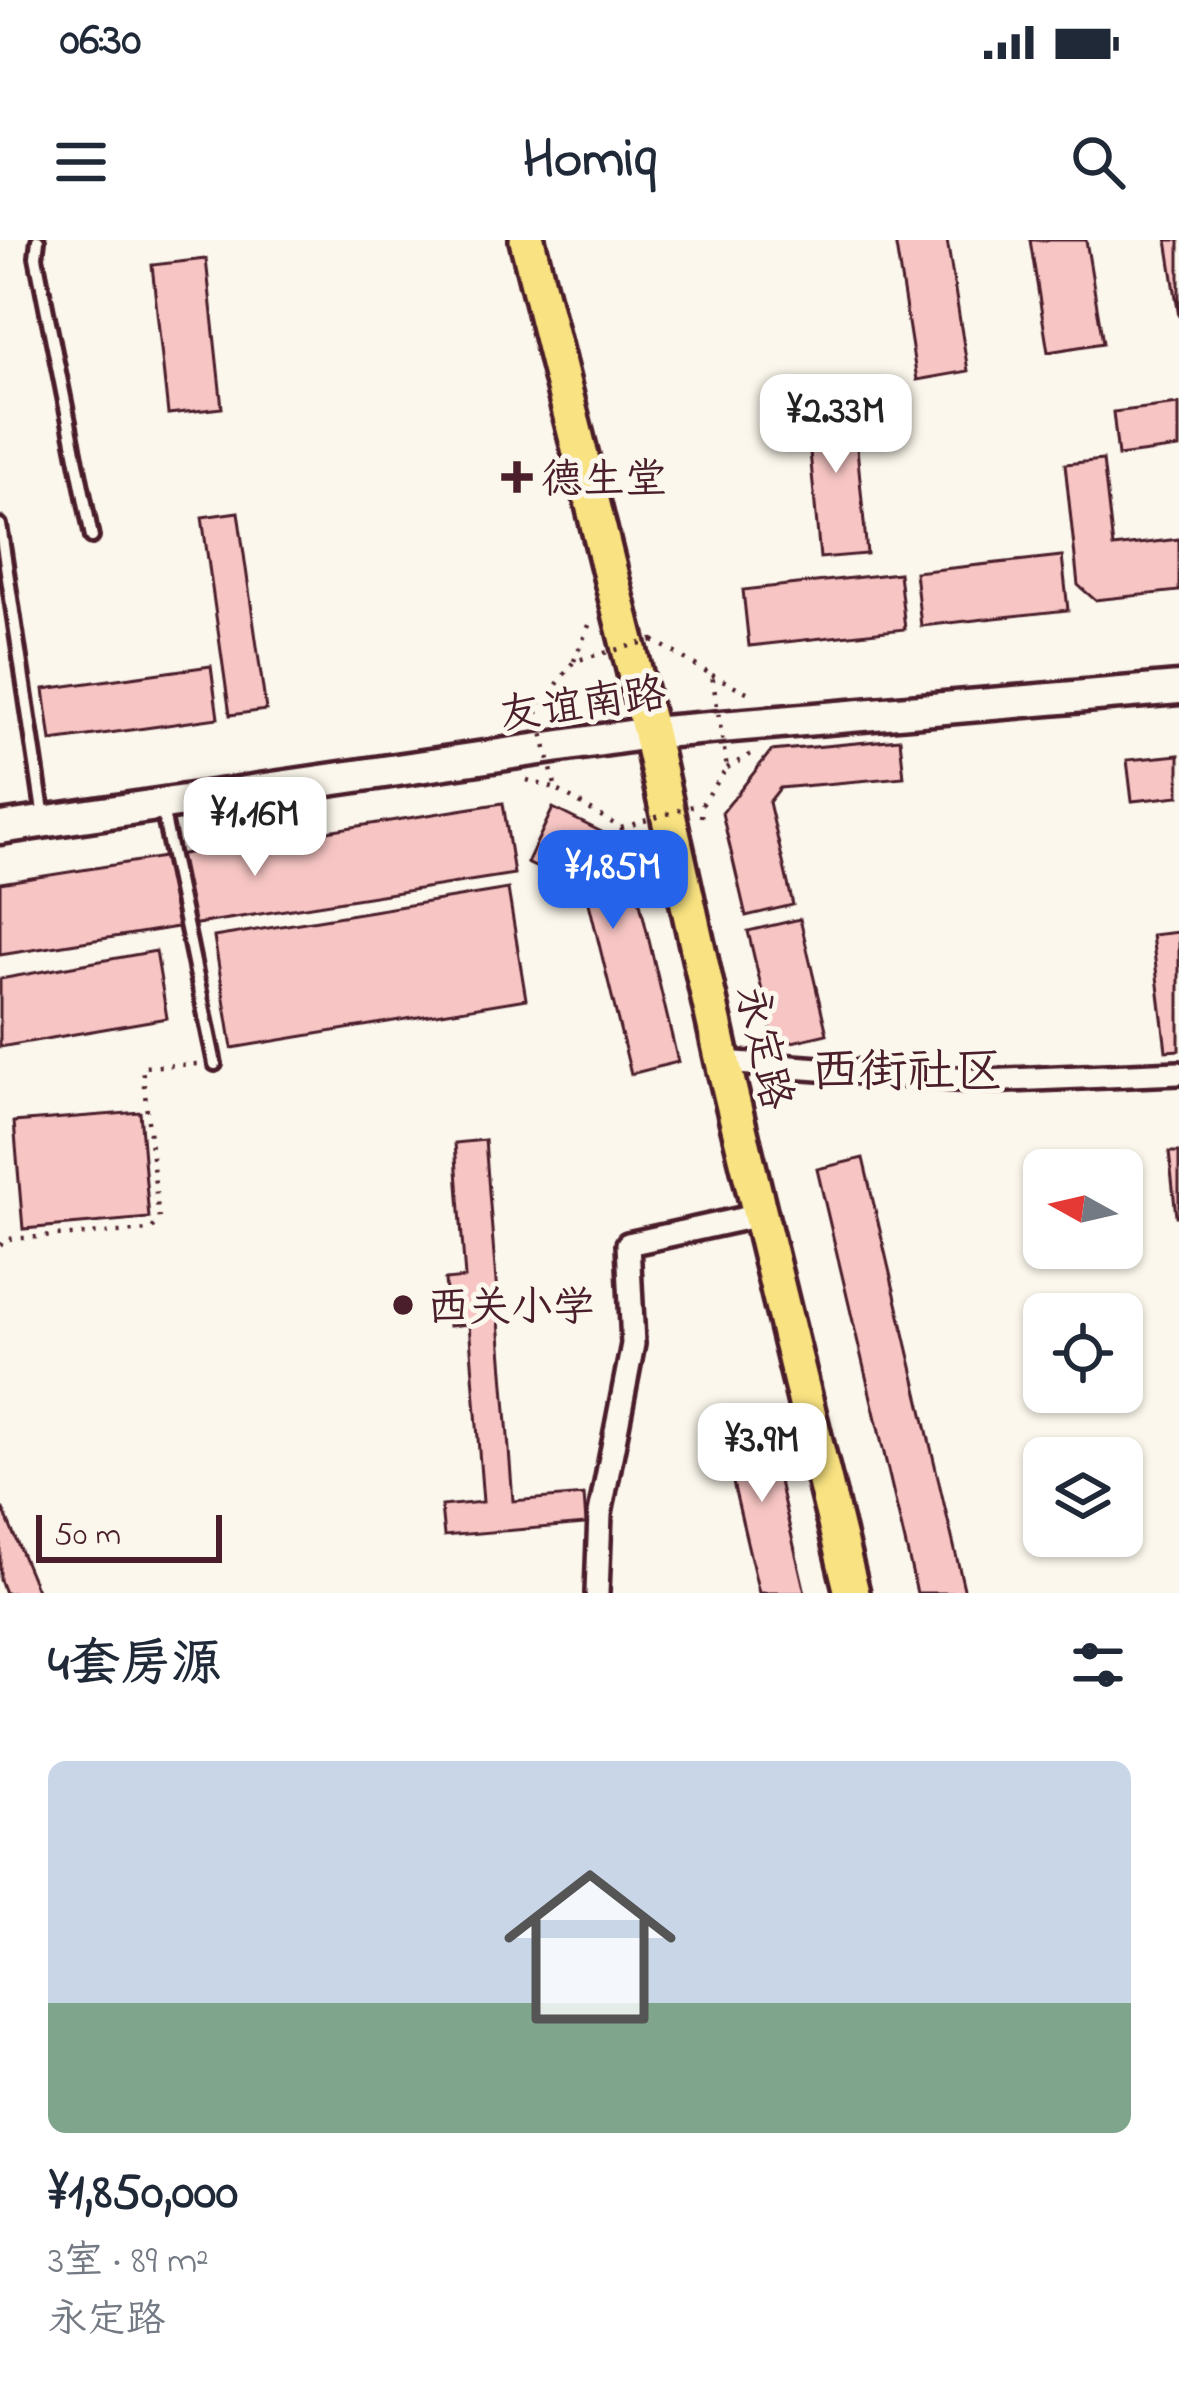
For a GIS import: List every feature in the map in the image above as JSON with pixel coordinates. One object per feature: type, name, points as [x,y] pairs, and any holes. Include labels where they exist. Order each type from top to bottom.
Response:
[{"type":"main road","name":"永定路","points":[[527,240],[650,733],[723,1062],[852,1593]]},
{"type":"main road","name":"友谊南路","points":[[0,828],[650,733],[1179,688]]},
{"type":"street","points":[[723,1062],[984,1081],[1179,1073]]},
{"type":"street","points":[[597,1593],[600,1514],[633,1344],[628,1244],[760,1214]]},
{"type":"lane","points":[[38,240],[36,257],[92,537]]},
{"type":"lane","points":[[0,525],[45,822]]},
{"type":"lane","points":[[161,805],[215,1064]]},
{"type":"path","points":[[653,640],[712,675],[728,768],[703,803],[621,828],[556,789],[537,712],[574,662],[653,640]]},
{"type":"path","points":[[0,1245],[8,1239],[151,1230],[159,1220],[142,1067],[215,1064]]},
{"type":"building","points":[[895,240],[947,240],[968,371],[917,380]]},
{"type":"building","points":[[1030,240],[1086,240],[1103,343],[1048,352]]},
{"type":"building","points":[[1167,240],[1179,240],[1179,317]]},
{"type":"building","points":[[206,259],[222,408],[168,414],[152,265]]},
{"type":"building","points":[[852,395],[867,554],[820,558],[805,399]]},
{"type":"building","points":[[1179,404],[1179,448],[1118,456],[1113,412]]},
{"type":"building","points":[[1103,460],[1113,547],[1179,539],[1179,591],[1095,600],[1078,585],[1065,464]]},
{"type":"building","points":[[238,512],[266,710],[230,715],[202,517]]},
{"type":"building","points":[[1062,556],[1068,610],[921,626],[915,572]]},
{"type":"building","points":[[899,573],[905,629],[749,646],[743,590]]},
{"type":"building","points":[[211,666],[218,718],[51,741],[44,689]]},
{"type":"building","points":[[900,739],[904,777],[780,788],[769,802],[793,905],[746,916],[722,813],[771,751]]},
{"type":"building","points":[[1179,755],[1179,796],[1132,801],[1127,760]]},
{"type":"building","points":[[503,803],[514,874],[0,955],[0,883]]},
{"type":"building","points":[[553,808],[626,844],[678,1062],[631,1074],[586,891],[527,863]]},
{"type":"building","points":[[508,889],[526,999],[232,1048],[214,937]]},
{"type":"building","points":[[800,919],[827,1034],[775,1046],[748,931]]},
{"type":"building","points":[[1179,932],[1179,1050],[1166,1051],[1152,935]]},
{"type":"building","points":[[156,951],[167,1018],[0,1047],[0,979]]},
{"type":"building","points":[[140,1112],[149,1218],[23,1229],[14,1122]]},
{"type":"building","points":[[485,1140],[513,1501],[584,1495],[586,1524],[444,1536],[441,1506],[483,1502],[469,1324],[449,1326],[445,1280],[465,1278],[455,1143]]},
{"type":"building","points":[[1169,1152],[1179,1152],[1179,1216],[1176,1216]]},
{"type":"building","points":[[863,1158],[965,1593],[917,1593],[817,1169]]},
{"type":"building","points":[[763,1413],[805,1593],[759,1593],[719,1423]]},
{"type":"building","points":[[3,1509],[38,1593],[5,1593],[0,1580]]},
{"type":"place","name":"德生堂","points":[[517,477]]},
{"type":"place","name":"西关小学","points":[[403,1305]]},
{"type":"district","name":"西街社区","points":[[907,1069]]}]
